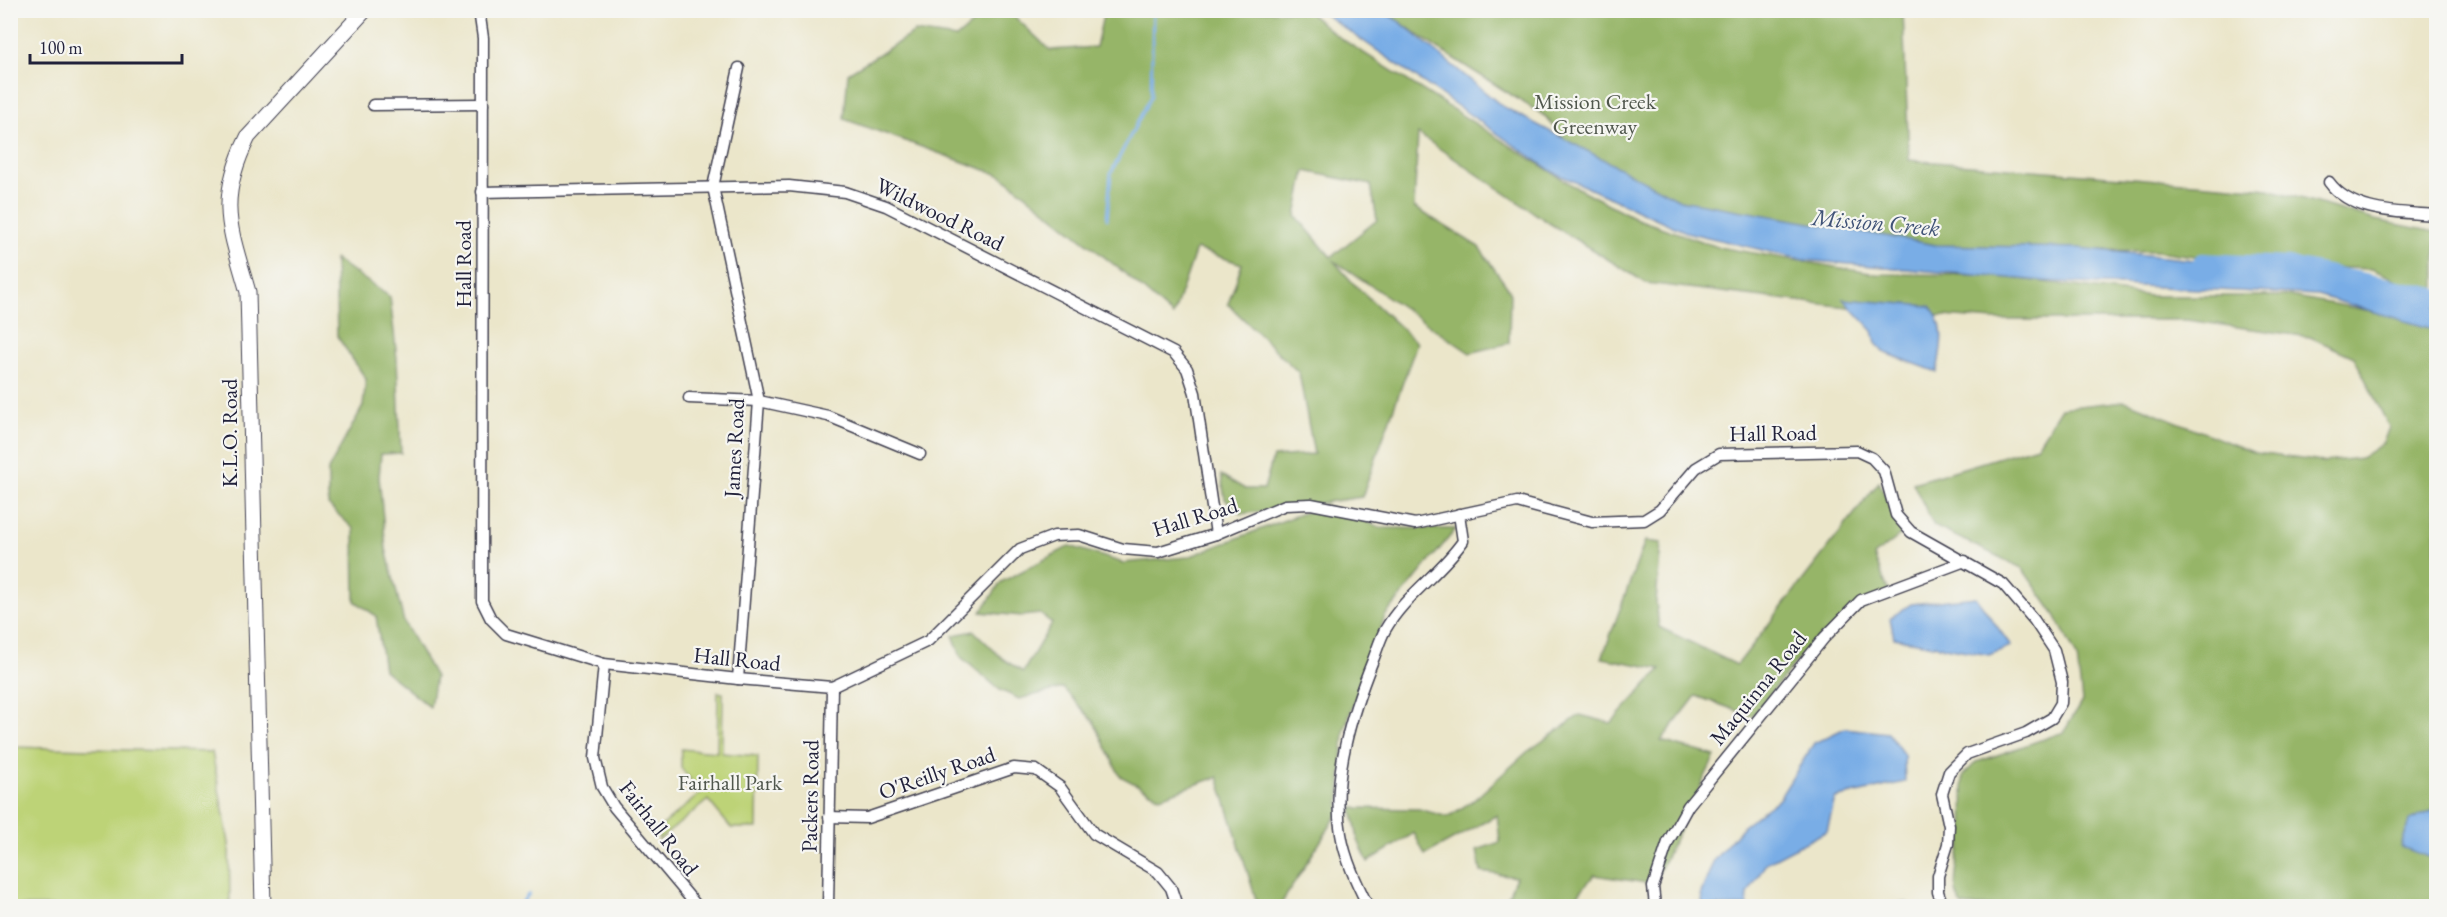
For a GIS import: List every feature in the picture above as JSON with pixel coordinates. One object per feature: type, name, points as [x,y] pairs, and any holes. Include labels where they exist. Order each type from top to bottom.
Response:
[{"type":"main road","name":"K.L.O. Road","points":[[263,906],[248,292],[234,249],[227,203],[238,159],[248,138],[365,10]]},
{"type":"street","name":"Hall Road","points":[[478,10],[483,38],[482,601],[491,619],[506,634],[604,663],[738,679],[832,687],[928,641],[1020,549],[1054,536],[1079,535],[1123,549],[1158,552],[1216,534],[1285,505],[1311,504],[1415,524],[1517,502],[1592,522],[1644,520],[1660,510],[1696,468],[1719,453],[1857,451],[1872,458],[1884,471],[1896,515],[1911,532],[2003,584],[2034,620],[2054,650],[2062,682],[2061,703],[2052,718],[2026,733],[1967,754],[1949,772],[1942,794],[1949,826],[1948,844],[1938,876],[1938,892],[1943,906]]},
{"type":"street","points":[[713,187],[739,68]]},
{"type":"street","points":[[373,105],[483,104]]},
{"type":"street","points":[[2330,182],[2336,191],[2374,210],[2436,215]]},
{"type":"street","name":"Wildwood Road","points":[[482,192],[789,186],[845,192],[886,206],[1174,354],[1187,369],[1194,393],[1216,534]]},
{"type":"street","name":"James Road","points":[[713,187],[759,401],[738,679]]},
{"type":"street","points":[[688,398],[759,401],[828,416],[920,454]]},
{"type":"street","points":[[1368,906],[1355,880],[1341,834],[1339,793],[1346,747],[1361,689],[1384,631],[1406,601],[1449,560],[1463,541],[1459,514]]},
{"type":"street","name":"Maquinna Road","points":[[1655,906],[1653,886],[1668,842],[1688,806],[1824,638],[1861,600],[1965,561]]},
{"type":"street","name":"Fairhall Road","points":[[604,663],[595,758],[602,787],[614,807],[697,906]]},
{"type":"street","name":"Packers Road","points":[[828,906],[832,687]]},
{"type":"street","name":"O'Reilly Road","points":[[829,817],[867,818],[1014,768],[1036,770],[1060,787],[1094,834],[1158,872],[1171,888],[1177,906]]},
{"type":"green space","points":[[982,11],[1016,11],[1015,17],[1050,50],[1096,47],[1104,11],[1307,11],[1337,36],[1572,185],[1637,219],[1718,247],[1876,274],[1990,275],[2150,296],[2290,296],[2404,317],[2436,329],[2436,906],[1963,906],[1956,891],[1956,871],[1963,832],[1963,775],[1977,762],[2064,732],[2082,701],[2077,657],[2055,615],[2022,568],[1934,526],[1913,483],[2037,446],[2061,408],[2125,401],[2255,453],[2324,462],[2361,458],[2383,443],[2389,427],[2354,357],[2310,337],[2186,320],[1994,320],[1881,311],[1646,283],[1549,223],[1418,134],[1414,207],[1479,247],[1510,291],[1509,343],[1470,353],[1333,260],[1353,283],[1417,343],[1362,497],[1242,514],[1225,499],[1221,475],[1245,489],[1264,489],[1273,457],[1314,454],[1299,373],[1228,304],[1242,264],[1196,249],[1173,316],[1122,271],[1002,176],[844,119],[848,73],[915,32],[956,38],[981,17]],"holes":[[[1305,171],[1371,185],[1377,220],[1331,257],[1296,216]]]},
{"type":"green space","name":"Mission Creek Greenway","points":[[1384,11],[1903,11],[1909,160],[2269,189],[2375,220],[2436,232],[2436,298],[2372,269],[2261,265],[2157,251],[1839,246],[1750,228],[1584,163],[1545,116],[1437,48]]},
{"type":"green space","points":[[335,259],[390,297],[397,359],[401,453],[381,454],[379,477],[386,549],[404,622],[435,677],[430,707],[384,670],[376,616],[355,601],[354,529],[328,505],[328,470],[363,406],[366,379],[337,336]]},
{"type":"green space","points":[[1879,482],[1902,534],[1874,556],[1889,592],[1814,640],[1752,716],[1696,696],[1661,741],[1715,756],[1653,884],[1594,875],[1573,901],[1563,906],[1504,906],[1516,877],[1481,872],[1477,850],[1500,842],[1497,815],[1425,855],[1414,833],[1368,862],[1358,840],[1352,808],[1419,809],[1448,817],[1474,800],[1527,752],[1580,715],[1611,723],[1661,669],[1602,658],[1645,541],[1661,543],[1656,602],[1659,627],[1737,665]]},
{"type":"green space","points":[[1324,505],[1382,528],[1456,529],[1385,616],[1344,731],[1339,812],[1281,904],[1282,906],[1258,906],[1218,777],[1160,797],[1120,776],[1094,722],[1063,688],[1019,699],[1000,690],[961,657],[953,635],[974,631],[1003,659],[1023,672],[1052,623],[1040,614],[1022,616],[981,612],[1001,582],[1070,546],[1123,563],[1188,557]]},
{"type":"green space","name":"Fairhall Park","points":[[718,692],[723,693],[722,753],[758,756],[757,828],[731,828],[708,800],[659,840],[657,830],[701,793],[681,768],[681,749],[717,752]]},
{"type":"green space","points":[[11,747],[212,752],[229,843],[230,906],[11,906]]},
{"type":"water","name":"Mission Creek","points":[[1320,11],[1382,11],[1400,22],[1502,106],[1680,200],[1936,245],[2079,248],[2260,267],[2436,300],[2436,330],[2317,295],[2042,281],[1804,260],[1686,232],[1553,172]]},
{"type":"water","points":[[1843,299],[1930,306],[1939,321],[1942,338],[1937,372],[1883,352],[1876,343],[1873,331]]},
{"type":"water","points":[[1976,597],[2011,646],[1989,655],[1894,638],[1890,618],[1911,604]]},
{"type":"water","points":[[1845,728],[1888,733],[1904,755],[1905,782],[1835,798],[1827,831],[1766,863],[1748,893],[1747,906],[1703,906],[1701,893],[1714,860],[1743,826],[1779,799],[1814,743]]},
{"type":"water","points":[[2436,809],[2436,857],[2432,858],[2401,847],[2409,821]]},
{"type":"water","points":[[1907,903],[1911,906],[1849,906]]},
{"type":"waterway","points":[[1107,219],[1111,173],[1151,96],[1153,10]]},
{"type":"waterway","name":"Mission Creek","points":[[2202,262],[2289,266],[2436,297]]},
{"type":"waterway","points":[[519,906],[529,894]]}]
